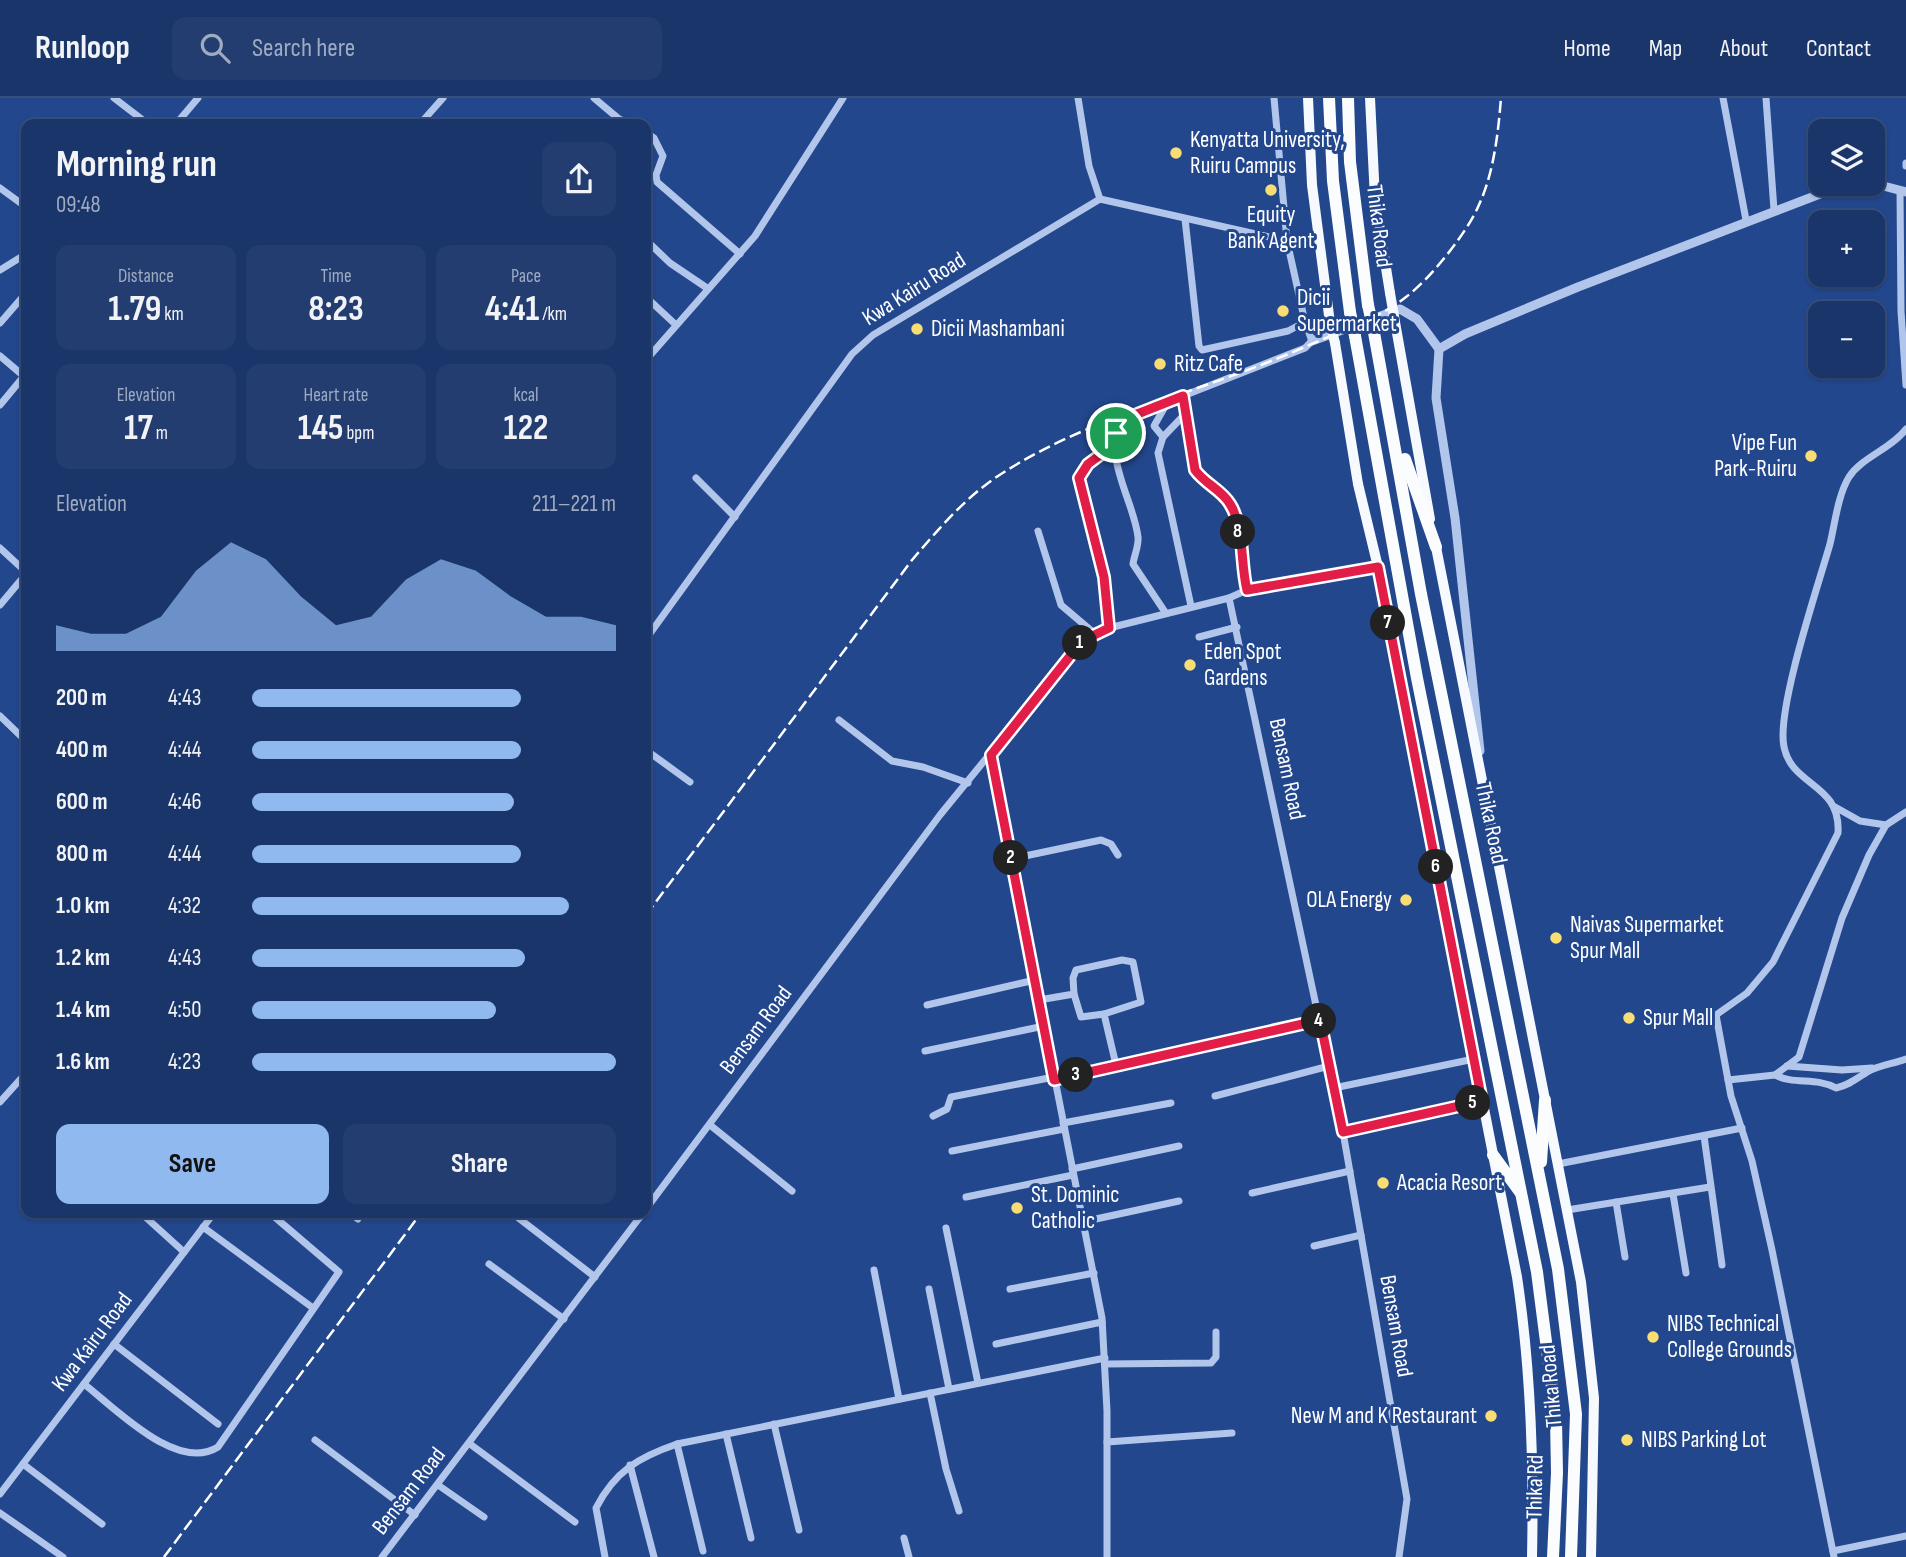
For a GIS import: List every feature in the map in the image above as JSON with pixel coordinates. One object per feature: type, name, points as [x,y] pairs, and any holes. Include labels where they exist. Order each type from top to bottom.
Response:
[{"type":"highway","name":"Thika Road","points":[[1329,98],[1334,181],[1350,312],[1417,678],[1522,1195],[1545,1319],[1556,1419]]},
{"type":"highway","name":"Thika Road","points":[[1348,98],[1350,162],[1368,304],[1421,594],[1558,1269],[1576,1414],[1571,1557]]},
{"type":"highway","points":[[1391,419],[1436,547]]},
{"type":"highway","points":[[1539,1179],[1545,1100]]},
{"type":"highway","points":[[1493,1155],[1522,1195]]},
{"type":"highway","name":"Thika Rd","points":[[1553,1557],[1558,1472],[1556,1419]]},
{"type":"main road","name":"Thika Road","points":[[1308,98],[1312,185],[1330,323],[1358,484],[1378,567],[1524,1323],[1534,1467],[1532,1557]]},
{"type":"main road","name":"Thika Road","points":[[1370,98],[1375,200],[1395,322],[1478,773],[1558,1164],[1586,1317],[1594,1398],[1591,1557]]},
{"type":"street","points":[[114,98],[141,119]]},
{"type":"street","points":[[180,119],[198,98]]},
{"type":"street","points":[[424,119],[443,98]]},
{"type":"street","points":[[594,98],[622,119]]},
{"type":"street","points":[[651,354],[767,220],[843,98]]},
{"type":"street","points":[[1078,98],[1089,166],[1100,199],[1287,241]]},
{"type":"street","points":[[1274,98],[1287,241],[1305,322],[1312,341]]},
{"type":"street","points":[[1723,98],[1746,220]]},
{"type":"street","points":[[1766,98],[1774,210]]},
{"type":"street","points":[[651,136],[663,156],[656,175],[657,182],[740,254]]},
{"type":"street","points":[[1885,186],[1903,191],[1901,311],[1906,385]]},
{"type":"street","points":[[0,188],[21,203]]},
{"type":"street","points":[[1439,349],[1465,334],[1746,220],[1813,196]]},
{"type":"street","name":"Kwa Kairu Road","points":[[651,632],[858,347],[873,335],[1100,199]]},
{"type":"street","points":[[1185,219],[1199,346],[1202,350],[1288,331],[1305,322]]},
{"type":"street","points":[[651,245],[670,263],[707,288]]},
{"type":"street","points":[[0,270],[21,257]]},
{"type":"street","points":[[0,323],[21,299]]},
{"type":"street","points":[[651,302],[676,325]]},
{"type":"street","points":[[1166,612],[1133,564],[1138,540],[1115,444],[1122,420],[1305,348],[1312,341],[1400,309],[1417,319],[1439,349],[1436,398],[1455,518],[1475,688],[1480,753],[1478,773]]},
{"type":"street","points":[[0,356],[21,374]]},
{"type":"street","points":[[0,405],[21,381]]},
{"type":"street","points":[[1183,396],[1195,470],[1202,480],[1225,497],[1235,514],[1247,590]]},
{"type":"street","points":[[1163,437],[1154,426],[1168,402]]},
{"type":"street","points":[[1187,412],[1163,437],[1158,453],[1191,606]]},
{"type":"street","points":[[1906,429],[1896,443],[1850,476],[1791,689],[1784,728],[1784,746],[1788,760],[1798,772],[1827,794],[1835,807],[1838,833],[1773,962],[1747,993],[1716,1015],[1728,1080],[1752,1161],[1786,1311],[1833,1554],[1906,1536]]},
{"type":"street","points":[[1109,628],[1104,577],[1079,478],[1088,464],[1115,444]]},
{"type":"street","points":[[696,478],[735,517]]},
{"type":"street","points":[[1038,531],[1060,605],[1094,633]]},
{"type":"street","points":[[0,548],[21,572]]},
{"type":"street","points":[[1229,598],[1247,590],[1378,567]]},
{"type":"street","points":[[0,606],[21,582]]},
{"type":"street","name":"Bensam Road","points":[[651,1202],[968,783],[1082,641],[1109,628],[1229,598],[1350,1171],[1407,1499],[1399,1557]]},
{"type":"street","points":[[1199,637],[1237,627]]},
{"type":"street","points":[[0,716],[21,736]]},
{"type":"street","points":[[839,720],[892,761],[923,767],[968,783]]},
{"type":"street","points":[[651,754],[690,782]]},
{"type":"street","points":[[991,755],[1102,1322],[1107,1442],[1107,1557]]},
{"type":"street","points":[[1835,807],[1860,821],[1886,825]]},
{"type":"street","points":[[1728,1080],[1775,1075],[1799,1057],[1809,1034],[1842,918],[1886,825],[1906,812]]},
{"type":"street","points":[[1012,859],[1101,840],[1111,844],[1118,855]]},
{"type":"street","points":[[1130,960],[1141,993],[1141,1002],[1104,1014],[1081,1017],[1074,994],[1073,978],[1076,970],[1130,960]]},
{"type":"street","points":[[927,1005],[1035,979]]},
{"type":"street","points":[[1039,1000],[1074,994]]},
{"type":"street","points":[[1104,1014],[1116,1065]]},
{"type":"street","points":[[933,1116],[947,1109],[951,1097],[1054,1079],[1320,1020]]},
{"type":"street","points":[[925,1051],[1044,1026]]},
{"type":"street","points":[[1334,1088],[1475,1059]]},
{"type":"street","points":[[1787,1066],[1842,1070],[1876,1068],[1906,1059]]},
{"type":"street","points":[[1214,1096],[1329,1066]]},
{"type":"street","points":[[1775,1075],[1786,1081],[1822,1081],[1836,1088],[1852,1084],[1876,1068]]},
{"type":"street","points":[[0,1102],[21,1079]]},
{"type":"street","points":[[1343,1132],[1482,1101]]},
{"type":"street","points":[[952,1151],[1171,1103]]},
{"type":"street","points":[[710,1125],[792,1191]]},
{"type":"street","points":[[1558,1164],[1742,1128]]},
{"type":"street","points":[[1704,1136],[1722,1265]]},
{"type":"street","points":[[966,1197],[1179,1146]]},
{"type":"street","points":[[1252,1192],[1350,1171]]},
{"type":"street","points":[[1567,1210],[1710,1187]]},
{"type":"street","points":[[1673,1194],[1685,1273]]},
{"type":"street","points":[[1082,1222],[1179,1201]]},
{"type":"street","points":[[1616,1202],[1625,1257]]},
{"type":"street","points":[[147,1218],[184,1252]]},
{"type":"street","name":"Kwa Kairu Road","points":[[0,1494],[210,1218]]},
{"type":"street","points":[[84,1384],[168,1448],[203,1454],[218,1447],[339,1270],[276,1218]]},
{"type":"street","points":[[518,1218],[595,1277]]},
{"type":"street","name":"Bensam Road","points":[[383,1557],[639,1218]]},
{"type":"street","points":[[203,1227],[313,1308]]},
{"type":"street","points":[[946,1228],[978,1383]]},
{"type":"street","points":[[1314,1246],[1361,1236]]},
{"type":"street","points":[[489,1264],[564,1319]]},
{"type":"street","points":[[874,1270],[899,1399]]},
{"type":"street","points":[[1010,1289],[1094,1273]]},
{"type":"street","points":[[929,1289],[949,1389]]},
{"type":"street","points":[[996,1343],[1102,1322]]},
{"type":"street","points":[[605,1557],[596,1508],[630,1465],[644,1455],[677,1444],[774,1424],[978,1383],[1105,1361],[1211,1363],[1216,1357],[1216,1332]]},
{"type":"street","points":[[114,1344],[218,1424]]},
{"type":"street","points":[[930,1393],[946,1469],[959,1511]]},
{"type":"street","points":[[774,1424],[799,1530]]},
{"type":"street","points":[[1107,1442],[1232,1433]]},
{"type":"street","points":[[726,1434],[751,1538]]},
{"type":"street","points":[[315,1440],[415,1515]]},
{"type":"street","points":[[470,1444],[575,1522]]},
{"type":"street","points":[[677,1444],[703,1551]]},
{"type":"street","points":[[23,1464],[102,1524]]},
{"type":"street","points":[[630,1465],[654,1557]]},
{"type":"street","points":[[438,1485],[484,1517]]},
{"type":"street","points":[[0,1513],[63,1557]]},
{"type":"street","points":[[904,1538],[909,1557]]},
{"type":"railway","points":[[651,908],[912,560],[951,516],[983,487],[1031,456],[1069,437],[1345,330],[1395,305],[1415,289],[1456,243],[1478,207],[1492,167],[1501,98]]},
{"type":"railway","points":[[164,1557],[417,1218]]},
{"type":"place","name":"Kenyatta University, Ruiru Campus","points":[[1176,153]]},
{"type":"place","name":"Equity Bank Agent","points":[[1271,190]]},
{"type":"place","name":"Dicii Supermarket","points":[[1283,311]]},
{"type":"place","name":"Dicii Mashambani","points":[[917,329]]},
{"type":"place","name":"Ritz Cafe","points":[[1160,364]]},
{"type":"place","name":"Vipe Fun Park-Ruiru","points":[[1811,456]]},
{"type":"place","name":"Eden Spot Gardens","points":[[1190,665]]},
{"type":"place","name":"OLA Energy","points":[[1406,900]]},
{"type":"place","name":"Naivas Supermarket Spur Mall","points":[[1556,938]]},
{"type":"place","name":"Spur Mall","points":[[1629,1018]]},
{"type":"place","name":"Acacia Resort","points":[[1383,1183]]},
{"type":"place","name":"St. Dominic Catholic","points":[[1017,1208]]},
{"type":"place","name":"NIBS Technical College Grounds","points":[[1653,1337]]},
{"type":"place","name":"New M and K Restaurant","points":[[1491,1416]]},
{"type":"place","name":"NIBS Parking Lot","points":[[1627,1440]]},
{"type":"route","points":[[1183,396],[1195,470],[1202,480],[1225,497],[1235,514],[1247,590],[1378,567],[1482,1101],[1343,1132],[1320,1020],[1054,1080],[991,755],[1082,641],[1087,636],[1109,628],[1104,577],[1079,478],[1088,464],[1115,444],[1116,433],[1122,420],[1183,396]]}]
